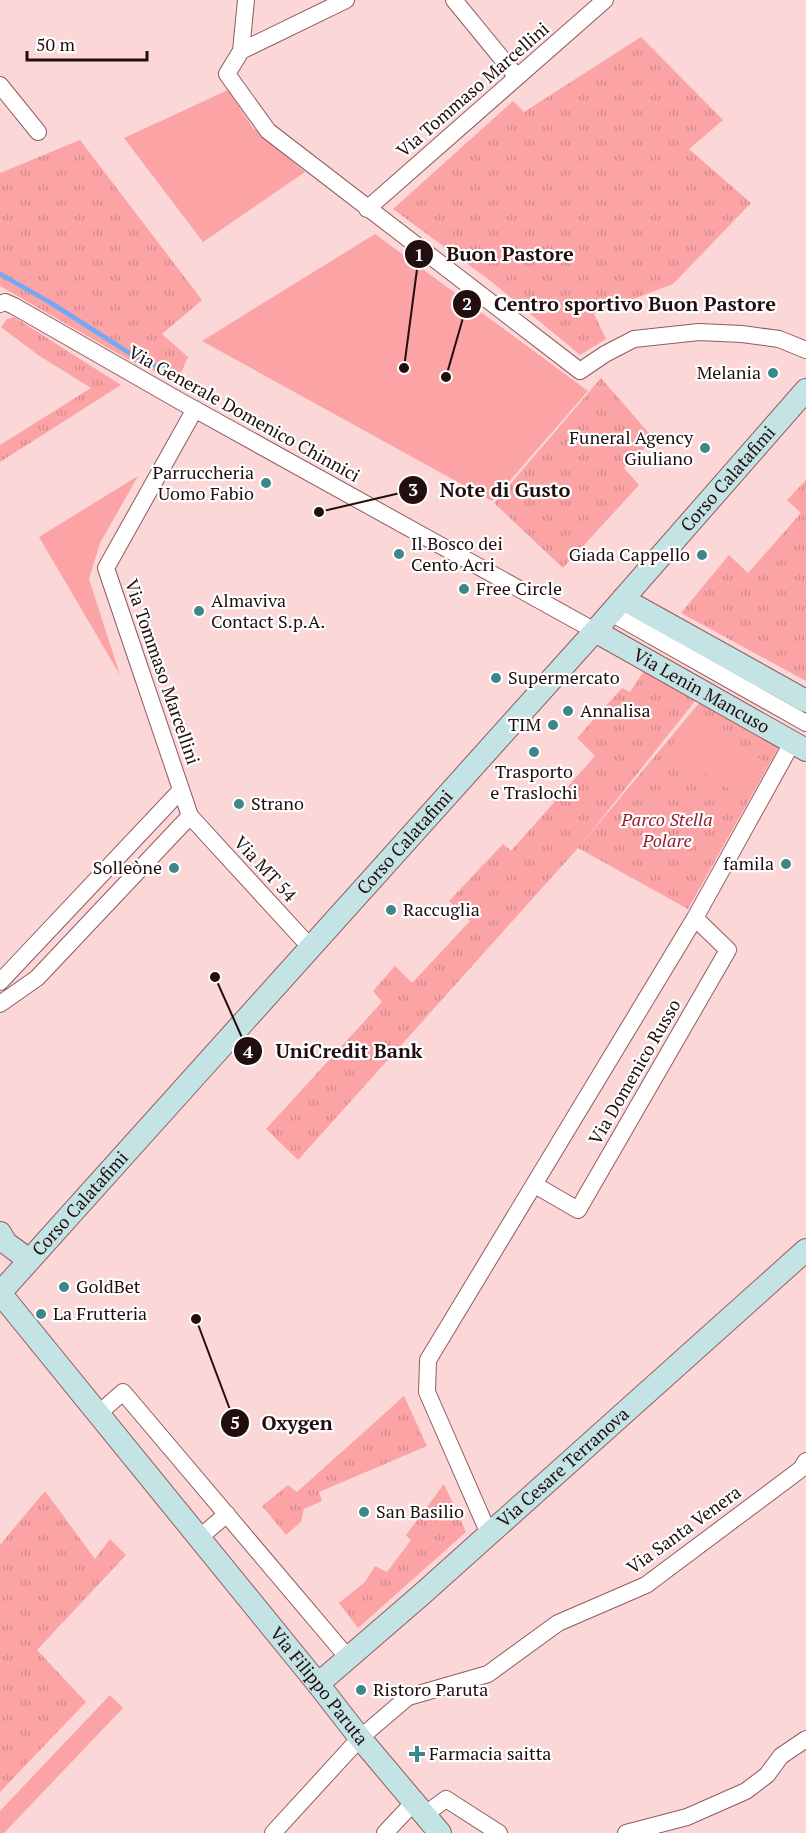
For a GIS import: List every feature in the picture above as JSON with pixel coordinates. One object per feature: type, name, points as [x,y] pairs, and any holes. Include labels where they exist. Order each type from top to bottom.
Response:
[{"type":"street","points":[[246,0],[242,51],[228,74],[268,131],[580,371],[605,354],[634,339],[699,332],[779,339],[806,350]]},
{"type":"street","points":[[242,51],[346,0]]},
{"type":"street","points":[[454,0],[517,77]]},
{"type":"street","name":"Via Tommaso Marcellini","points":[[367,209],[605,0]]},
{"type":"street","points":[[0,85],[38,132]]},
{"type":"street","name":"Via Generale Domenico Chinnici","points":[[0,304],[5,302],[14,306],[595,631]]},
{"type":"street","name":"Corso Calatafimi","points":[[0,1293],[595,631],[806,390]]},
{"type":"street","name":"Via Tommaso Marcellini","points":[[190,816],[106,568],[195,409]]},
{"type":"street","points":[[617,606],[806,701]]},
{"type":"street","name":"Via Lenin Mancuso","points":[[617,606],[806,723]]},
{"type":"street","name":"Via Lenin Mancuso","points":[[595,631],[799,746]]},
{"type":"street","name":"Via Domenico Russo","points":[[489,1534],[428,1392],[428,1360],[799,746]]},
{"type":"street","name":"Via Tommaso Marcellini","points":[[0,982],[181,790]]},
{"type":"street","points":[[0,1004],[37,978],[190,816]]},
{"type":"street","name":"Via MT 54","points":[[190,816],[311,948]]},
{"type":"street","name":"Via Domenico Russo","points":[[535,1185],[578,1210],[728,950],[695,918]]},
{"type":"street","points":[[0,1233],[6,1243],[29,1260]]},
{"type":"street","name":"Via Cesare Terranova","points":[[318,1684],[349,1659],[806,1250]]},
{"type":"street","name":"Via Filippo Paruta","points":[[0,1293],[360,1738],[440,1833]]},
{"type":"street","points":[[98,1414],[123,1392],[349,1659]]},
{"type":"street","name":"Via Santa Venera","points":[[273,1833],[360,1738],[408,1697],[488,1674],[558,1623],[646,1585],[801,1469],[806,1461]]},
{"type":"street","points":[[199,1538],[227,1514]]},
{"type":"street","points":[[626,1833],[687,1816],[746,1791],[767,1775],[781,1756],[806,1739]]},
{"type":"street","points":[[385,1833],[419,1809],[446,1799],[499,1833]]},
{"type":"green space","points":[[641,37],[723,120],[689,149],[751,203],[673,284],[594,314],[606,339],[580,355],[492,282],[393,209],[513,101],[524,112]]},
{"type":"green space","points":[[228,90],[253,128],[305,172],[203,242],[124,138]]},
{"type":"green space","points":[[80,140],[202,300],[162,334],[188,357],[178,379],[140,366],[0,286],[0,173]]},
{"type":"green space","points":[[375,234],[588,391],[492,501],[202,341]]},
{"type":"green space","points":[[14,317],[121,385],[0,462],[0,445],[91,388],[38,355],[1,327],[7,319]]},
{"type":"green space","points":[[601,378],[654,439],[624,468],[639,485],[563,568],[494,503]]},
{"type":"green space","points":[[138,476],[100,543],[89,579],[120,675],[39,537]]},
{"type":"green space","points":[[806,480],[806,681],[681,613],[729,555],[748,573],[801,513],[787,500]]},
{"type":"green space","name":"Parco Stella Polare","points":[[644,671],[695,701],[579,847],[700,702],[780,745],[688,909],[578,848],[298,1160],[266,1129],[382,1002],[373,991],[395,966],[412,983],[470,921],[449,901],[503,844],[511,851],[595,756],[577,738],[622,688],[630,692]]},
{"type":"green space","points":[[691,715],[762,760],[739,795],[669,751]]},
{"type":"green space","points":[[404,1396],[427,1446],[319,1492],[322,1501],[304,1509],[301,1522],[286,1535],[262,1506],[288,1485],[297,1492]]},
{"type":"green space","points":[[444,1484],[466,1532],[358,1628],[339,1603],[365,1582],[375,1566],[387,1572],[411,1540],[406,1535]]},
{"type":"green space","points":[[45,1491],[95,1559],[110,1539],[126,1555],[37,1650],[86,1702],[0,1792],[0,1545]]},
{"type":"green space","points":[[110,1695],[123,1708],[4,1833],[0,1833],[0,1811]]},
{"type":"waterway","points":[[0,274],[51,303],[145,363],[169,369]]},
{"type":"place","name":"Buon Pastore","points":[[404,368]]},
{"type":"place","name":"Melania","points":[[773,373]]},
{"type":"place","name":"Centro sportivo Buon Pastore","points":[[446,377]]},
{"type":"place","name":"Funeral Agency Giuliano","points":[[705,448]]},
{"type":"place","name":"Parruccheria Uomo Fabio","points":[[266,483]]},
{"type":"place","name":"Note di Gusto","points":[[319,512]]},
{"type":"place","name":"Il Bosco dei Cento Acri","points":[[399,554]]},
{"type":"place","name":"Giada Cappello","points":[[702,555]]},
{"type":"place","name":"Free Circle","points":[[464,589]]},
{"type":"place","name":"Almaviva Contact S.p.A.","points":[[199,611]]},
{"type":"place","name":"Supermercato","points":[[496,678]]},
{"type":"place","name":"Annalisa","points":[[568,711]]},
{"type":"place","name":"TIM","points":[[553,725]]},
{"type":"place","name":"Trasporto e Traslochi","points":[[534,752]]},
{"type":"place","name":"Strano","points":[[239,804]]},
{"type":"place","name":"famila","points":[[786,864]]},
{"type":"place","name":"Solleòne","points":[[174,868]]},
{"type":"place","name":"Raccuglia","points":[[391,910]]},
{"type":"place","name":"UniCredit Bank","points":[[215,977]]},
{"type":"place","name":"GoldBet","points":[[64,1287]]},
{"type":"place","name":"La Frutteria","points":[[41,1314]]},
{"type":"place","name":"Oxygen","points":[[196,1319]]},
{"type":"place","name":"San Basilio","points":[[364,1512]]},
{"type":"place","name":"Ristoro Paruta","points":[[361,1690]]},
{"type":"place","name":"Farmacia saitta","points":[[417,1754]]}]
